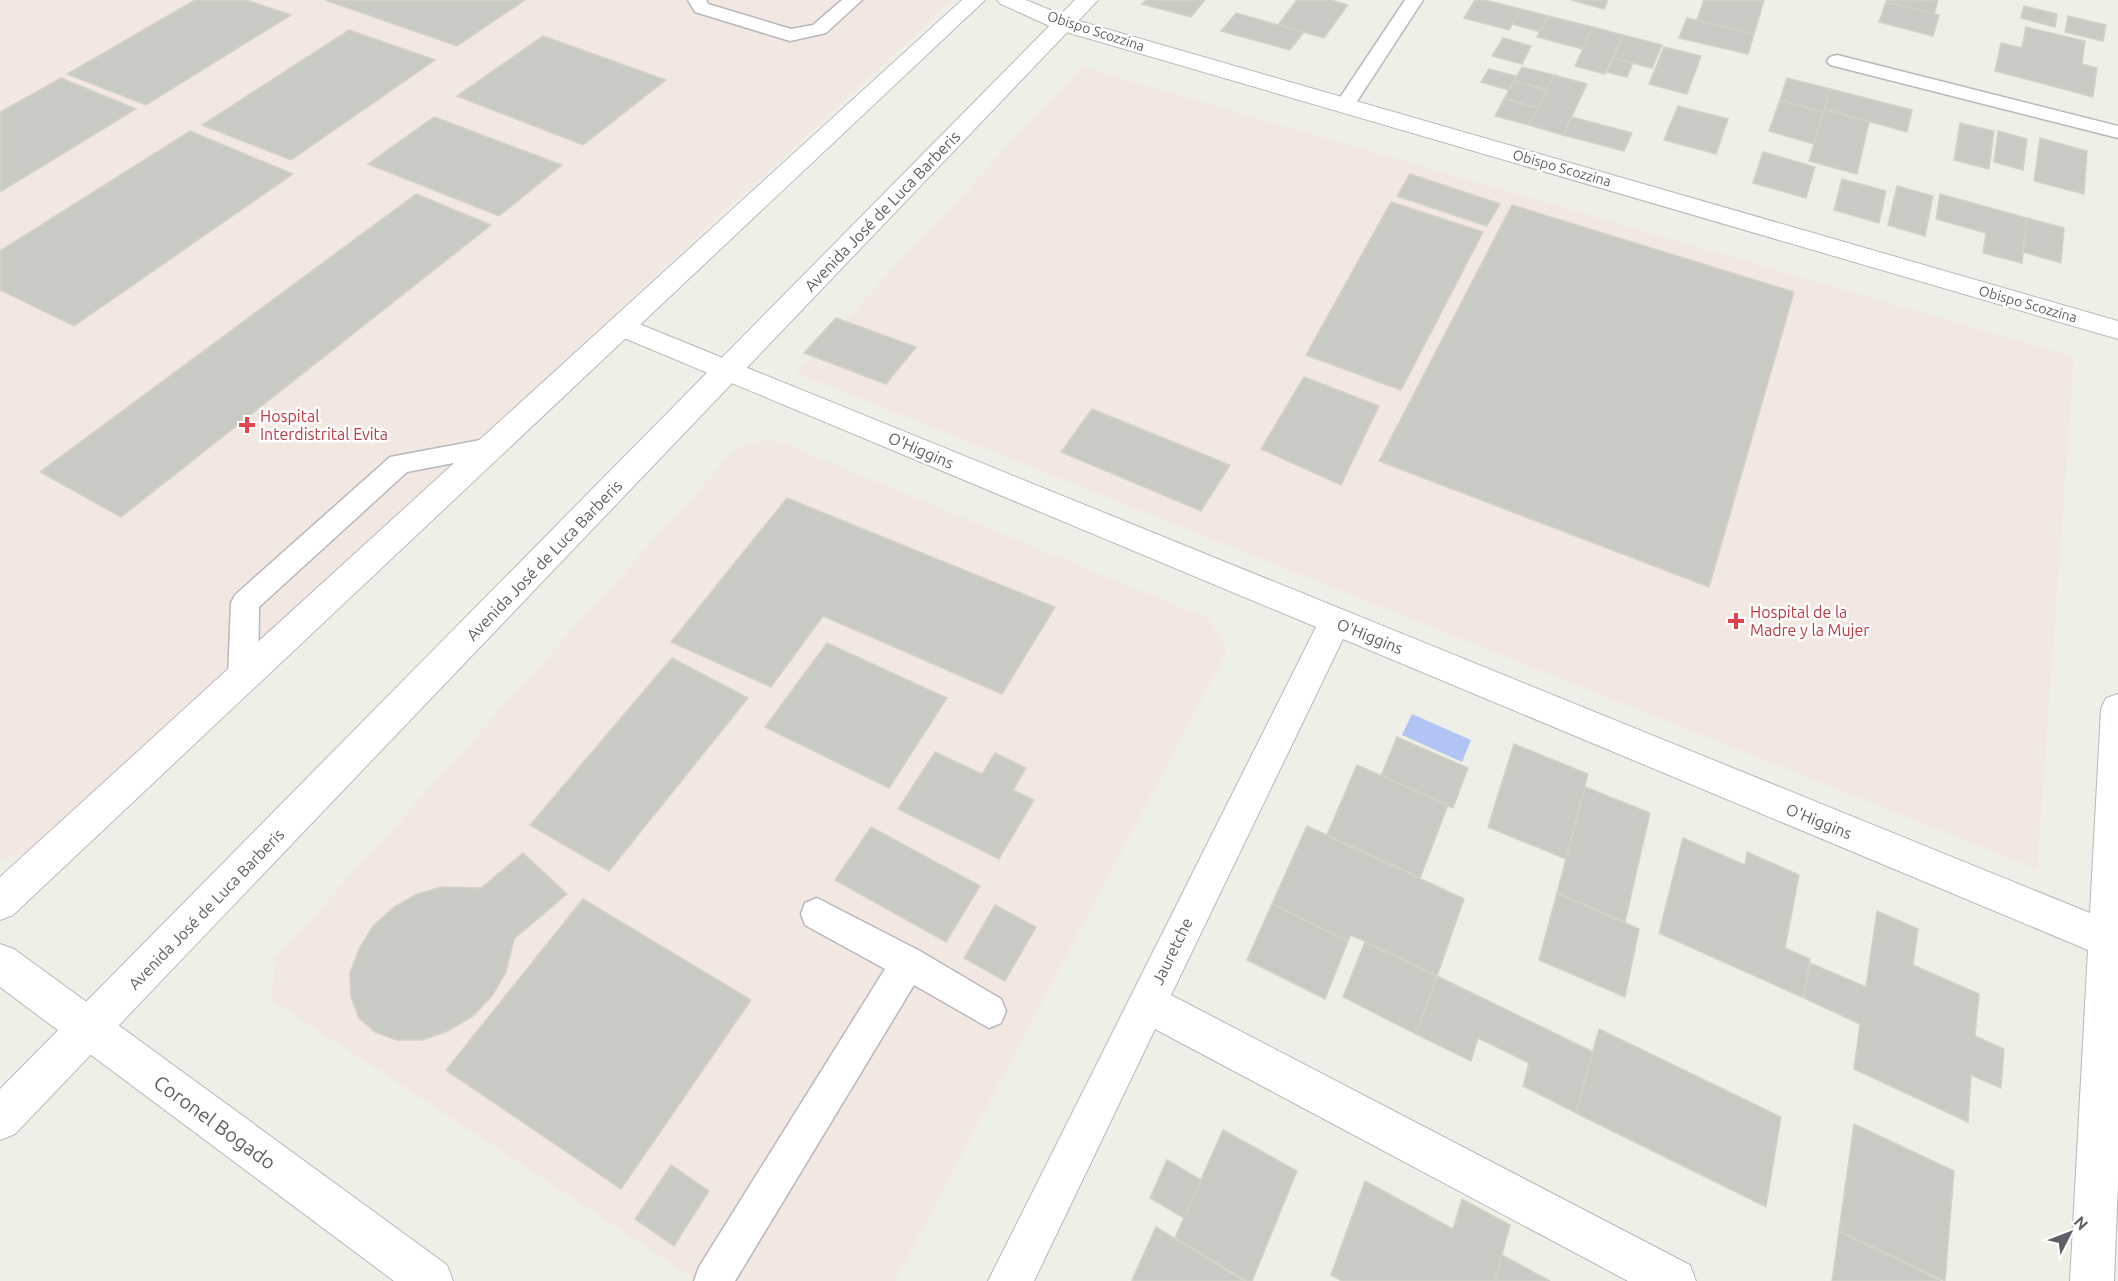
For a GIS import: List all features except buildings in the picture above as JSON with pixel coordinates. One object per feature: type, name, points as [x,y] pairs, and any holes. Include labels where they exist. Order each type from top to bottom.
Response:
[{"type":"street","points":[[0,902],[974,0]]},
{"type":"street","name":"Obispo Scozzina","points":[[1008,0],[1064,24],[2118,330]]},
{"type":"street","name":"Avenida José de Luca Barberis","points":[[0,1119],[1087,0]]},
{"type":"street","name":"O'Higgins","points":[[622,326],[2113,942]]},
{"type":"street","name":"Jauretche","points":[[1010,1281],[1335,621]]},
{"type":"street","points":[[2092,1281],[2113,942],[2118,709]]},
{"type":"street","name":"Coronel Bogado","points":[[0,963],[431,1281]]},
{"type":"street","points":[[1146,1004],[1674,1281]]},
{"type":"lane","points":[[697,0],[701,8],[790,35],[819,29],[853,0]]},
{"type":"lane","points":[[1345,105],[1414,0]]},
{"type":"lane","points":[[1837,62],[2118,132]]},
{"type":"lane","points":[[243,677],[245,603],[399,464],[491,447]]},
{"type":"lane","points":[[817,914],[908,963],[989,1011]]},
{"type":"lane","points":[[713,1281],[908,963]]},
{"type":"shaded area","name":"Hospital Interdistrital Evita","points":[[0,0],[953,0],[36,849],[0,860]]},
{"type":"shaded area","name":"Hospital de la Madre y la Mujer","points":[[1082,67],[2074,357],[2037,869],[796,373]]},
{"type":"shaded area","points":[[770,438],[1209,619],[1227,651],[895,1281],[698,1281],[271,999],[276,958],[737,448]]},
{"type":"water","points":[[1412,714],[1471,740],[1462,762],[1402,735]]},
{"type":"place","name":"Hospital Interdistrital Evita","points":[[247,425]]},
{"type":"place","name":"Hospital de la Madre y la Mujer","points":[[1736,621]]}]
